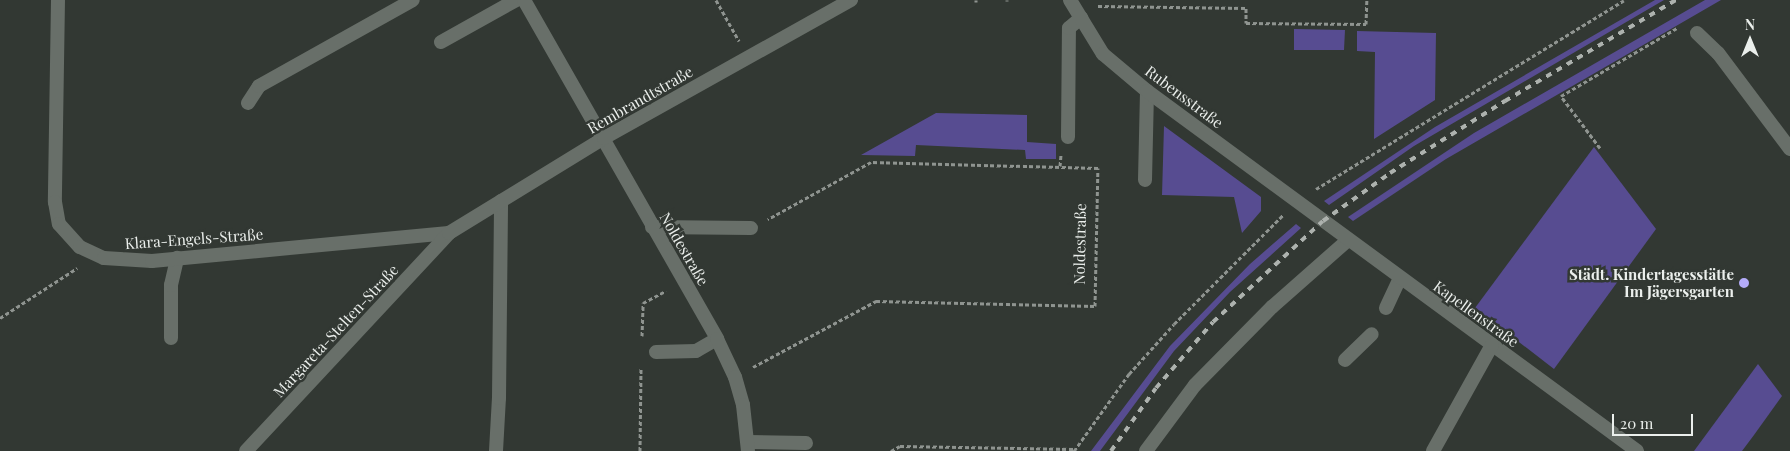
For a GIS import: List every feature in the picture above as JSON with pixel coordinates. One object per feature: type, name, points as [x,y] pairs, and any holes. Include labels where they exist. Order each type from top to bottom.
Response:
[{"type":"street","name":"Klara-Engels-Straße","points":[[58,0],[55,202],[59,224],[66,235],[95,255],[119,261],[177,258],[449,233]]},
{"type":"street","points":[[248,102],[259,86],[413,0]]},
{"type":"street","points":[[441,42],[516,0]]},
{"type":"street","name":"Noldestraße","points":[[524,0],[717,339],[735,377],[748,447]]},
{"type":"street","name":"Rembrandtstraße","points":[[449,233],[604,138],[851,0]]},
{"type":"street","name":"Rubensstraße","points":[[1072,3],[1103,54],[1147,91],[1299,201]]},
{"type":"street","points":[[1068,137],[1069,28],[1081,18]]},
{"type":"street","points":[[1697,33],[1718,53],[1790,149]]},
{"type":"street","points":[[1145,180],[1147,91]]},
{"type":"street","points":[[496,451],[499,398],[501,201]]},
{"type":"street","name":"Kapellenstraße","points":[[1299,201],[1399,280],[1492,345],[1636,451]]},
{"type":"street","points":[[652,227],[751,228]]},
{"type":"street","name":"Margareta-Stelten-Straße","points":[[246,451],[449,233]]},
{"type":"street","points":[[1146,451],[1195,385],[1272,307],[1348,240]]},
{"type":"street","points":[[171,338],[171,284],[177,258]]},
{"type":"street","points":[[1386,308],[1399,280]]},
{"type":"street","points":[[1345,360],[1372,334]]},
{"type":"street","points":[[656,352],[696,351],[717,339]]},
{"type":"street","points":[[1433,451],[1492,345]]},
{"type":"street","points":[[748,447],[806,443]]},
{"type":"path","points":[[716,0],[748,57]]},
{"type":"path","points":[[1072,3],[1246,8],[1246,22],[1366,24],[1367,0]]},
{"type":"path","points":[[1600,148],[1561,96],[1678,28],[1687,28],[1697,33]]},
{"type":"path","name":"Noldestraße","points":[[735,377],[876,301],[1095,306],[1098,168],[871,162],[751,228]]},
{"type":"path","points":[[0,318],[95,255]]},
{"type":"path","points":[[891,451],[900,446],[1075,450]]},
{"type":"shaded area","points":[[1655,0],[1664,0],[1414,146],[1329,205],[1324,201],[1435,127]]},
{"type":"shaded area","points":[[1705,0],[1721,0],[1446,159],[1353,221],[1348,217],[1474,133]]},
{"type":"shaded area","points":[[1294,29],[1345,30],[1344,50],[1294,50]]},
{"type":"shaded area","points":[[1357,31],[1436,33],[1435,100],[1374,139],[1375,52],[1357,51]]},
{"type":"shaded area","points":[[936,113],[1027,115],[1027,142],[1056,144],[1056,159],[1026,159],[1025,150],[916,145],[915,156],[861,155]]},
{"type":"shaded area","points":[[1164,126],[1261,197],[1261,211],[1242,233],[1234,197],[1162,195]]},
{"type":"shaded area","points":[[1594,147],[1656,229],[1554,369],[1475,308]]},
{"type":"shaded area","points":[[1296,224],[1301,228],[1230,292],[1174,351],[1100,451],[1091,451],[1170,346],[1250,264]]},
{"type":"shaded area","points":[[1758,364],[1782,396],[1754,435],[1742,451],[1694,451]]},
{"type":"railway","points":[[1111,451],[1156,388],[1213,322],[1323,221],[1390,173],[1505,101],[1676,0]]},
{"type":"place","name":"Städt. Kindertagesstätte Im Jägersgarten","points":[[1744,283]]}]
